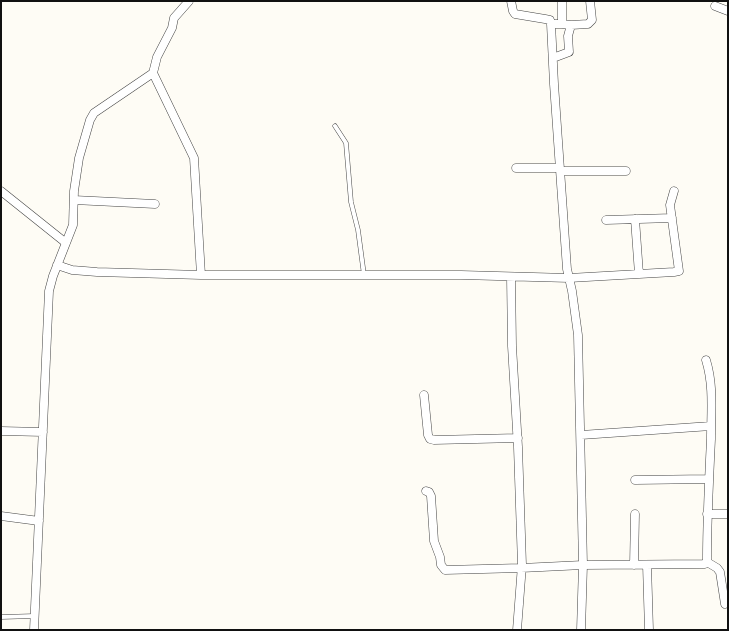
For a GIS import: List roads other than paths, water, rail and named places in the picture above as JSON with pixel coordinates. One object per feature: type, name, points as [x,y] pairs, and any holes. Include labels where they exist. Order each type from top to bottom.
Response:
[{"type":"street","points":[[189,1],[174,18],[172,28],[157,57],[153,73],[194,158],[202,275]]},
{"type":"street","points":[[512,1],[513,11],[515,14],[550,20],[551,24],[560,170],[569,278],[578,335],[583,565],[581,630]]},
{"type":"street","points":[[562,1],[562,24]]},
{"type":"street","points":[[551,24],[571,25],[590,23],[592,20],[590,1]]},
{"type":"street","points":[[715,6],[728,11]]},
{"type":"street","points":[[553,58],[569,52],[568,36],[571,25]]},
{"type":"street","points":[[34,630],[48,291],[73,225],[74,200],[79,158],[92,116],[94,113],[153,73]]},
{"type":"street","points":[[516,168],[626,171]]},
{"type":"street","points":[[1,191],[66,244]]},
{"type":"street","points":[[58,265],[72,270],[97,272],[202,275],[461,275],[569,278],[674,272],[679,270],[670,205],[674,191]]},
{"type":"street","points":[[74,200],[155,204]]},
{"type":"street","points":[[606,220],[672,218]]},
{"type":"street","points":[[635,219],[639,274]]},
{"type":"street","points":[[511,277],[512,346],[518,438],[521,568],[517,630]]},
{"type":"street","points":[[706,360],[711,375],[712,388],[707,514],[707,562]]},
{"type":"street","points":[[424,395],[430,439],[518,438]]},
{"type":"street","points":[[581,435],[711,426]]},
{"type":"street","points":[[1,431],[43,432]]},
{"type":"street","points":[[635,480],[709,478]]},
{"type":"street","points":[[426,491],[429,492],[430,496],[434,541],[440,557],[441,565],[445,570],[583,565],[702,564],[707,562]]},
{"type":"street","points":[[634,565],[635,514]]},
{"type":"street","points":[[707,514],[728,514]]},
{"type":"street","points":[[1,516],[39,521]]},
{"type":"street","points":[[707,562],[717,568],[720,572],[725,604]]},
{"type":"street","points":[[647,565],[649,630]]},
{"type":"lane","points":[[335,126],[346,143],[351,202],[358,230],[364,275]]},
{"type":"lane","points":[[1,617],[35,616]]}]
